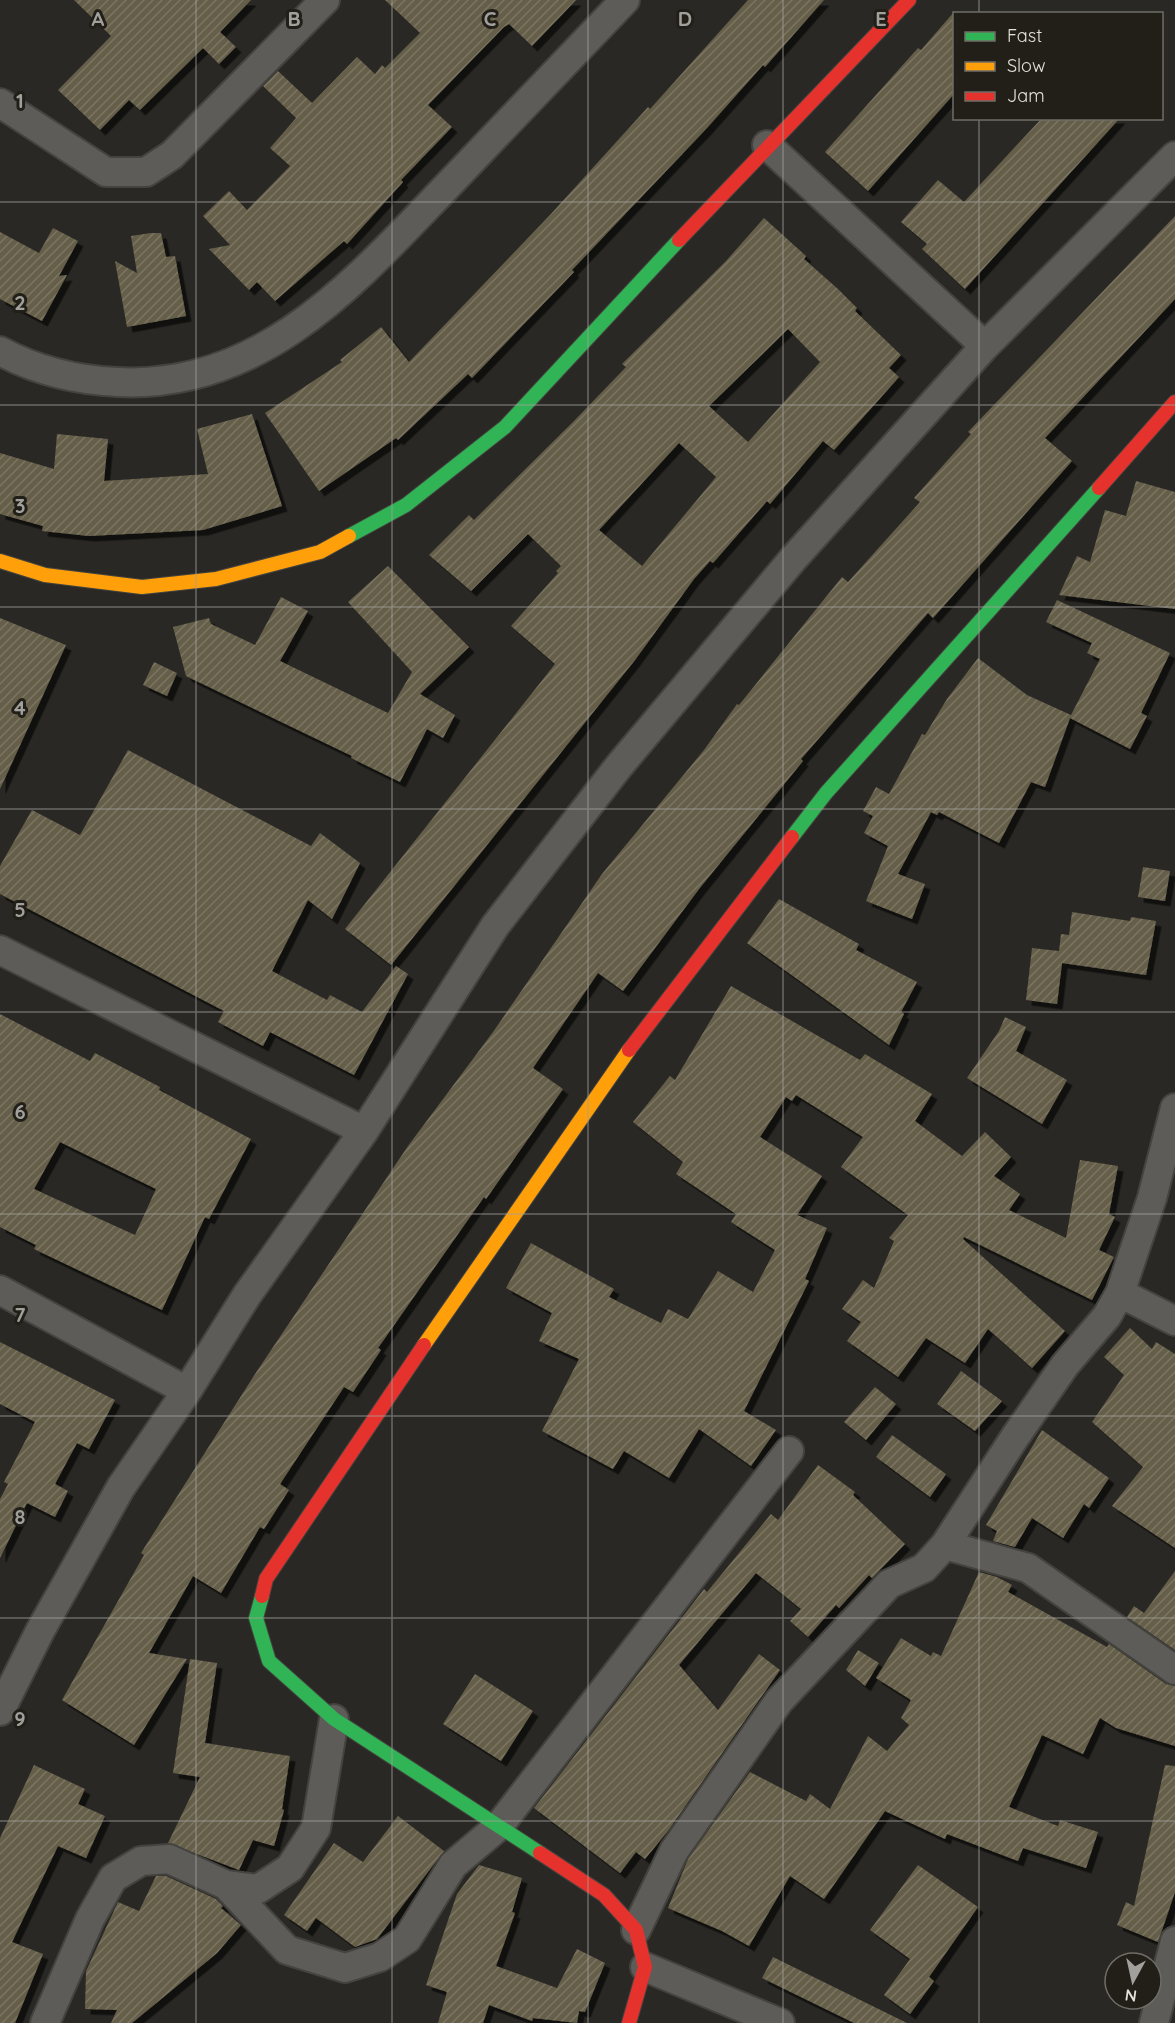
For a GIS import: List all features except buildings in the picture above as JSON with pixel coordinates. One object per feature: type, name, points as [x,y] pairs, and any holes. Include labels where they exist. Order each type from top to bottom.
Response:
[{"type":"street","points":[[0,103],[106,171],[146,172],[172,155],[325,0]]},
{"type":"street","points":[[0,351],[26,365],[81,380],[150,384],[205,374],[258,352],[311,318],[376,260],[625,0]]},
{"type":"street","points":[[0,561],[45,575],[142,587],[216,579],[320,552],[406,505],[505,427],[767,145],[909,0]]},
{"type":"street","points":[[767,145],[985,346]]},
{"type":"street","points":[[2,1703],[121,1487],[187,1391],[247,1295],[364,1131],[495,926],[619,766],[793,559],[985,346],[1175,156]]},
{"type":"street","points":[[629,2023],[645,1967],[636,1930],[604,1895],[334,1719],[269,1661],[256,1618],[266,1579],[468,1279],[642,1031],[826,793],[1175,402]]},
{"type":"street","points":[[0,950],[364,1131]]},
{"type":"street","points":[[636,1930],[674,1851],[779,1701],[889,1584],[924,1568],[945,1545],[1065,1365],[1107,1316],[1120,1293],[1152,1198],[1175,1108]]},
{"type":"street","points":[[0,1290],[187,1391]]},
{"type":"street","points":[[1120,1293],[1175,1322]]},
{"type":"street","points":[[226,1885],[287,1950],[345,1968],[380,1957],[407,1939],[453,1865],[499,1826],[789,1451]]},
{"type":"street","points":[[945,1545],[1028,1568],[1175,1670]]},
{"type":"street","points":[[45,2023],[90,1919],[112,1878],[141,1861],[169,1859],[226,1885],[258,1889],[290,1868],[316,1828],[334,1719]]},
{"type":"street","points":[[1154,2023],[1175,1941]]},
{"type":"street","points":[[645,1967],[780,2023]]},
{"type":"traffic: fast","points":[[349,536],[406,505],[505,427],[679,240]]},
{"type":"traffic: fast","points":[[792,837],[826,793],[1099,488]]},
{"type":"traffic: fast","points":[[262,1596],[256,1618],[269,1661],[334,1719],[540,1853]]},
{"type":"traffic: slow","points":[[0,561],[45,575],[142,587],[216,579],[320,552],[349,536]]},
{"type":"traffic: slow","points":[[424,1345],[629,1050]]},
{"type":"traffic: jam","points":[[679,240],[909,0]]},
{"type":"traffic: jam","points":[[1099,488],[1175,402]]},
{"type":"traffic: jam","points":[[629,1050],[792,837]]},
{"type":"traffic: jam","points":[[262,1596],[266,1579],[424,1345]]},
{"type":"traffic: jam","points":[[540,1853],[604,1895],[636,1930],[645,1967],[629,2023]]}]
